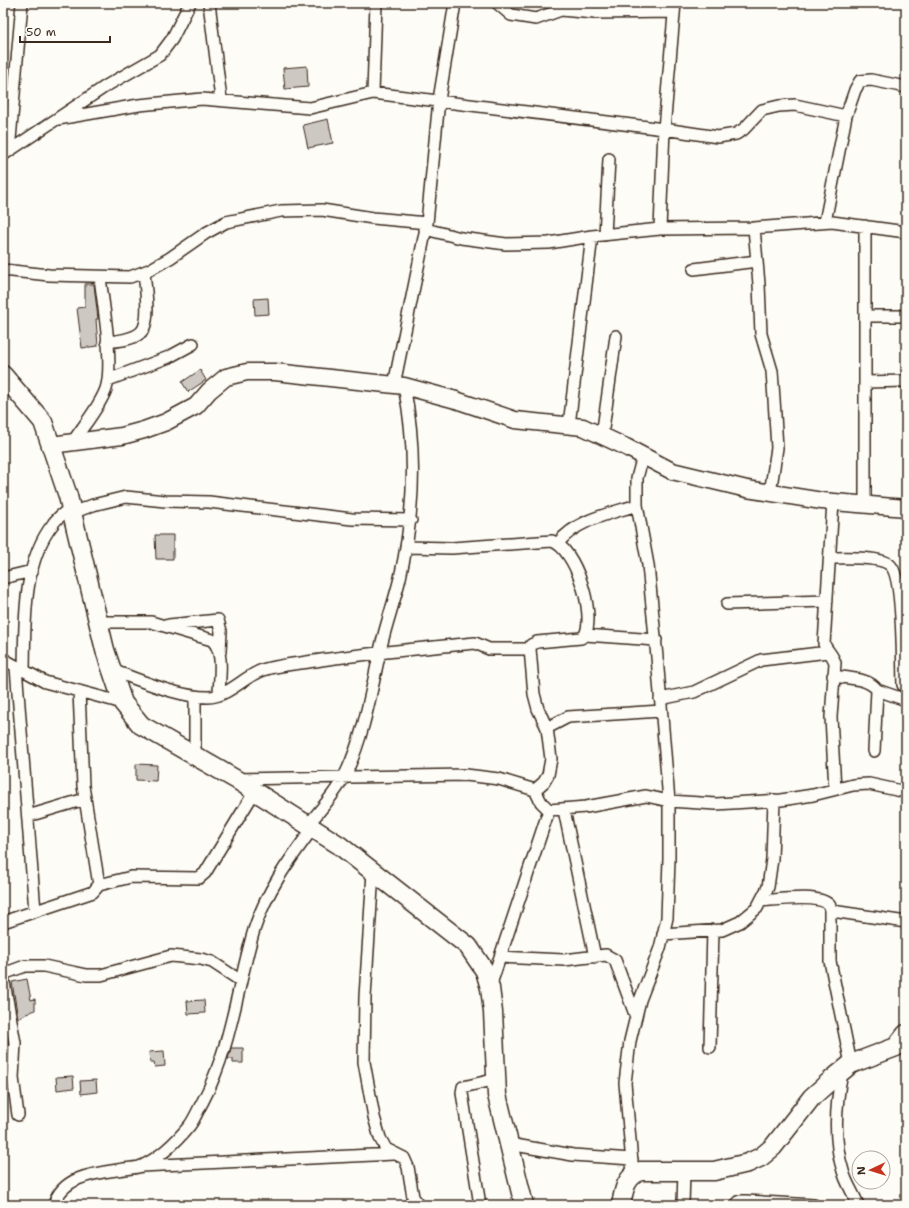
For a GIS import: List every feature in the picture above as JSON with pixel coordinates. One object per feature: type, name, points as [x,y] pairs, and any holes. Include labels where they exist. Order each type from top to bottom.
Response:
[{"type":"main road","points":[[3,375],[43,422],[72,510],[98,622],[123,703],[141,725],[237,780],[339,845],[468,946],[485,971],[490,988],[497,1095],[524,1205]]},
{"type":"main road","points":[[621,1205],[632,1167],[652,1170],[714,1170],[730,1168],[748,1163],[761,1157],[772,1147],[812,1097],[846,1068],[896,1047],[905,1039]]},
{"type":"street","points":[[6,153],[22,3]]},
{"type":"street","points":[[6,153],[106,86],[160,55],[172,39],[190,3]]},
{"type":"street","points":[[209,3],[221,99]]},
{"type":"street","points":[[373,94],[376,3]]},
{"type":"street","points":[[141,1166],[173,1144],[191,1123],[212,1083],[223,1050],[254,929],[267,897],[310,827],[344,777],[368,705],[380,652],[400,580],[411,520],[412,477],[410,433],[399,386],[426,226],[439,100],[454,3]]},
{"type":"street","points":[[497,3],[511,15],[536,19],[561,10],[594,13],[675,7],[664,129],[660,229]]},
{"type":"street","points":[[825,222],[846,116],[855,90],[860,82],[871,80],[906,87]]},
{"type":"street","points":[[58,119],[139,105],[202,99],[221,99],[310,108],[373,94],[439,100],[664,129],[718,138],[729,137],[744,130],[762,110],[779,106],[795,105],[846,116]]},
{"type":"street","points":[[605,235],[609,159]]},
{"type":"street","points":[[3,270],[49,275],[130,277],[144,272],[170,258],[206,233],[226,222],[281,211],[322,210],[426,226],[461,238],[506,244],[549,244],[592,236],[660,229],[754,228],[825,222],[906,232]]},
{"type":"street","points":[[865,226],[865,505]]},
{"type":"street","points":[[754,228],[761,334],[772,371],[777,448],[770,493]]},
{"type":"street","points":[[569,426],[592,236]]},
{"type":"street","points":[[694,270],[757,262]]},
{"type":"street","points":[[107,342],[131,338],[141,333],[146,325],[144,272]]},
{"type":"street","points":[[72,443],[101,399],[108,380],[107,342],[100,277]]},
{"type":"street","points":[[865,316],[906,316]]},
{"type":"street","points":[[602,436],[616,336]]},
{"type":"street","points":[[108,380],[169,357],[192,344]]},
{"type":"street","points":[[51,445],[122,436],[166,422],[196,406],[209,391],[226,377],[248,372],[275,372],[399,386],[456,400],[515,420],[583,427],[672,472],[770,493],[833,502],[906,508]]},
{"type":"street","points":[[865,382],[906,381]]},
{"type":"street","points":[[509,1144],[632,1167],[625,1083],[630,1041],[640,1000],[660,948],[667,918],[668,895],[669,801],[656,640],[648,565],[637,505],[637,478],[643,456]]},
{"type":"street","points":[[35,911],[20,669],[26,600],[32,571],[40,546],[53,523],[72,510],[126,497],[165,501],[209,502],[352,519],[411,520]]},
{"type":"street","points":[[833,502],[824,644],[828,652],[833,656],[835,663],[831,717],[835,789]]},
{"type":"street","points":[[558,542],[565,534],[578,525],[637,505]]},
{"type":"street","points":[[406,547],[452,548],[547,541],[558,542],[564,549],[585,589],[588,604],[587,628],[585,635]]},
{"type":"street","points":[[830,558],[877,560],[890,565],[894,572],[899,592],[903,685]]},
{"type":"street","points":[[3,578],[32,571]]},
{"type":"street","points":[[726,604],[827,601]]},
{"type":"street","points":[[163,626],[218,620],[221,631],[219,695]]},
{"type":"street","points":[[98,622],[140,621],[163,626],[212,640],[217,645],[220,653]]},
{"type":"street","points":[[535,790],[544,782],[550,767],[547,728],[536,703],[531,673],[531,645],[537,642],[581,638],[585,635],[656,640]]},
{"type":"street","points":[[112,670],[195,696],[210,697],[224,693],[251,674],[269,668],[380,652],[475,643],[488,649],[530,649]]},
{"type":"street","points":[[547,728],[568,717],[661,705],[694,692],[761,660],[828,652]]},
{"type":"street","points":[[3,659],[45,682],[123,703]]},
{"type":"street","points":[[833,676],[865,681],[874,685],[877,690],[874,750]]},
{"type":"street","points":[[877,690],[906,700]]},
{"type":"street","points":[[79,692],[81,758],[85,799],[98,885]]},
{"type":"street","points":[[195,696],[195,756]]},
{"type":"street","points":[[237,780],[466,775],[499,779],[535,790],[541,802],[549,810],[564,810],[646,796],[669,801],[716,804],[774,800],[813,795],[835,789],[869,784],[906,792]]},
{"type":"street","points":[[3,922],[93,892],[98,885],[131,877],[199,878],[205,872],[255,791]]},
{"type":"street","points":[[28,816],[85,799]]},
{"type":"street","points":[[663,934],[722,930],[740,922],[757,908],[768,887],[772,860],[774,800]]},
{"type":"street","points":[[490,988],[549,810]]},
{"type":"street","points":[[564,810],[595,957]]},
{"type":"street","points":[[373,872],[365,998],[364,1062],[374,1117],[380,1138],[386,1148],[394,1154],[404,1158],[408,1167],[413,1197],[419,1205]]},
{"type":"street","points":[[761,901],[818,898],[828,902],[832,911],[829,933],[830,961],[846,1068],[839,1089],[837,1132],[839,1155],[843,1172],[858,1205]]},
{"type":"street","points":[[832,911],[906,922]]},
{"type":"street","points":[[710,1046],[713,930]]},
{"type":"street","points":[[3,974],[25,966],[44,966],[86,975],[101,975],[171,956],[201,959],[212,962],[241,981]]},
{"type":"street","points":[[500,957],[564,960],[606,956],[615,960],[636,1018]]},
{"type":"street","points":[[3,977],[15,1042],[13,1078],[18,1114]]},
{"type":"street","points":[[480,1205],[462,1093],[463,1087],[497,1079]]},
{"type":"street","points":[[54,1205],[56,1197],[64,1187],[73,1180],[95,1173],[141,1166],[394,1154]]},
{"type":"street","points":[[683,1205],[684,1171]]},
{"type":"street","points":[[736,1205],[740,1201],[814,1205]]},
{"type":"building","points":[[307,66],[308,87],[285,89],[283,68]]},
{"type":"building","points":[[328,119],[333,143],[308,148],[303,125]]},
{"type":"building","points":[[85,284],[94,284],[98,319],[96,319],[98,346],[82,348],[77,308],[85,307]]},
{"type":"building","points":[[268,298],[269,314],[255,315],[254,299]]},
{"type":"building","points":[[200,370],[206,380],[188,392],[182,382]]},
{"type":"building","points":[[155,535],[173,535],[173,559],[156,559]]},
{"type":"building","points":[[136,764],[157,765],[156,781],[136,780]]},
{"type":"building","points":[[27,979],[31,1000],[35,999],[35,1010],[18,1018],[12,982]]},
{"type":"building","points":[[204,1000],[205,1013],[188,1014],[187,1001]]},
{"type":"building","points":[[231,1048],[243,1048],[243,1063],[233,1063],[233,1059],[228,1059]]},
{"type":"building","points":[[164,1051],[165,1066],[155,1067],[154,1063],[150,1063],[149,1052]]},
{"type":"building","points":[[73,1076],[74,1088],[57,1090],[56,1077]]},
{"type":"building","points":[[96,1080],[97,1092],[81,1094],[80,1081]]}]
